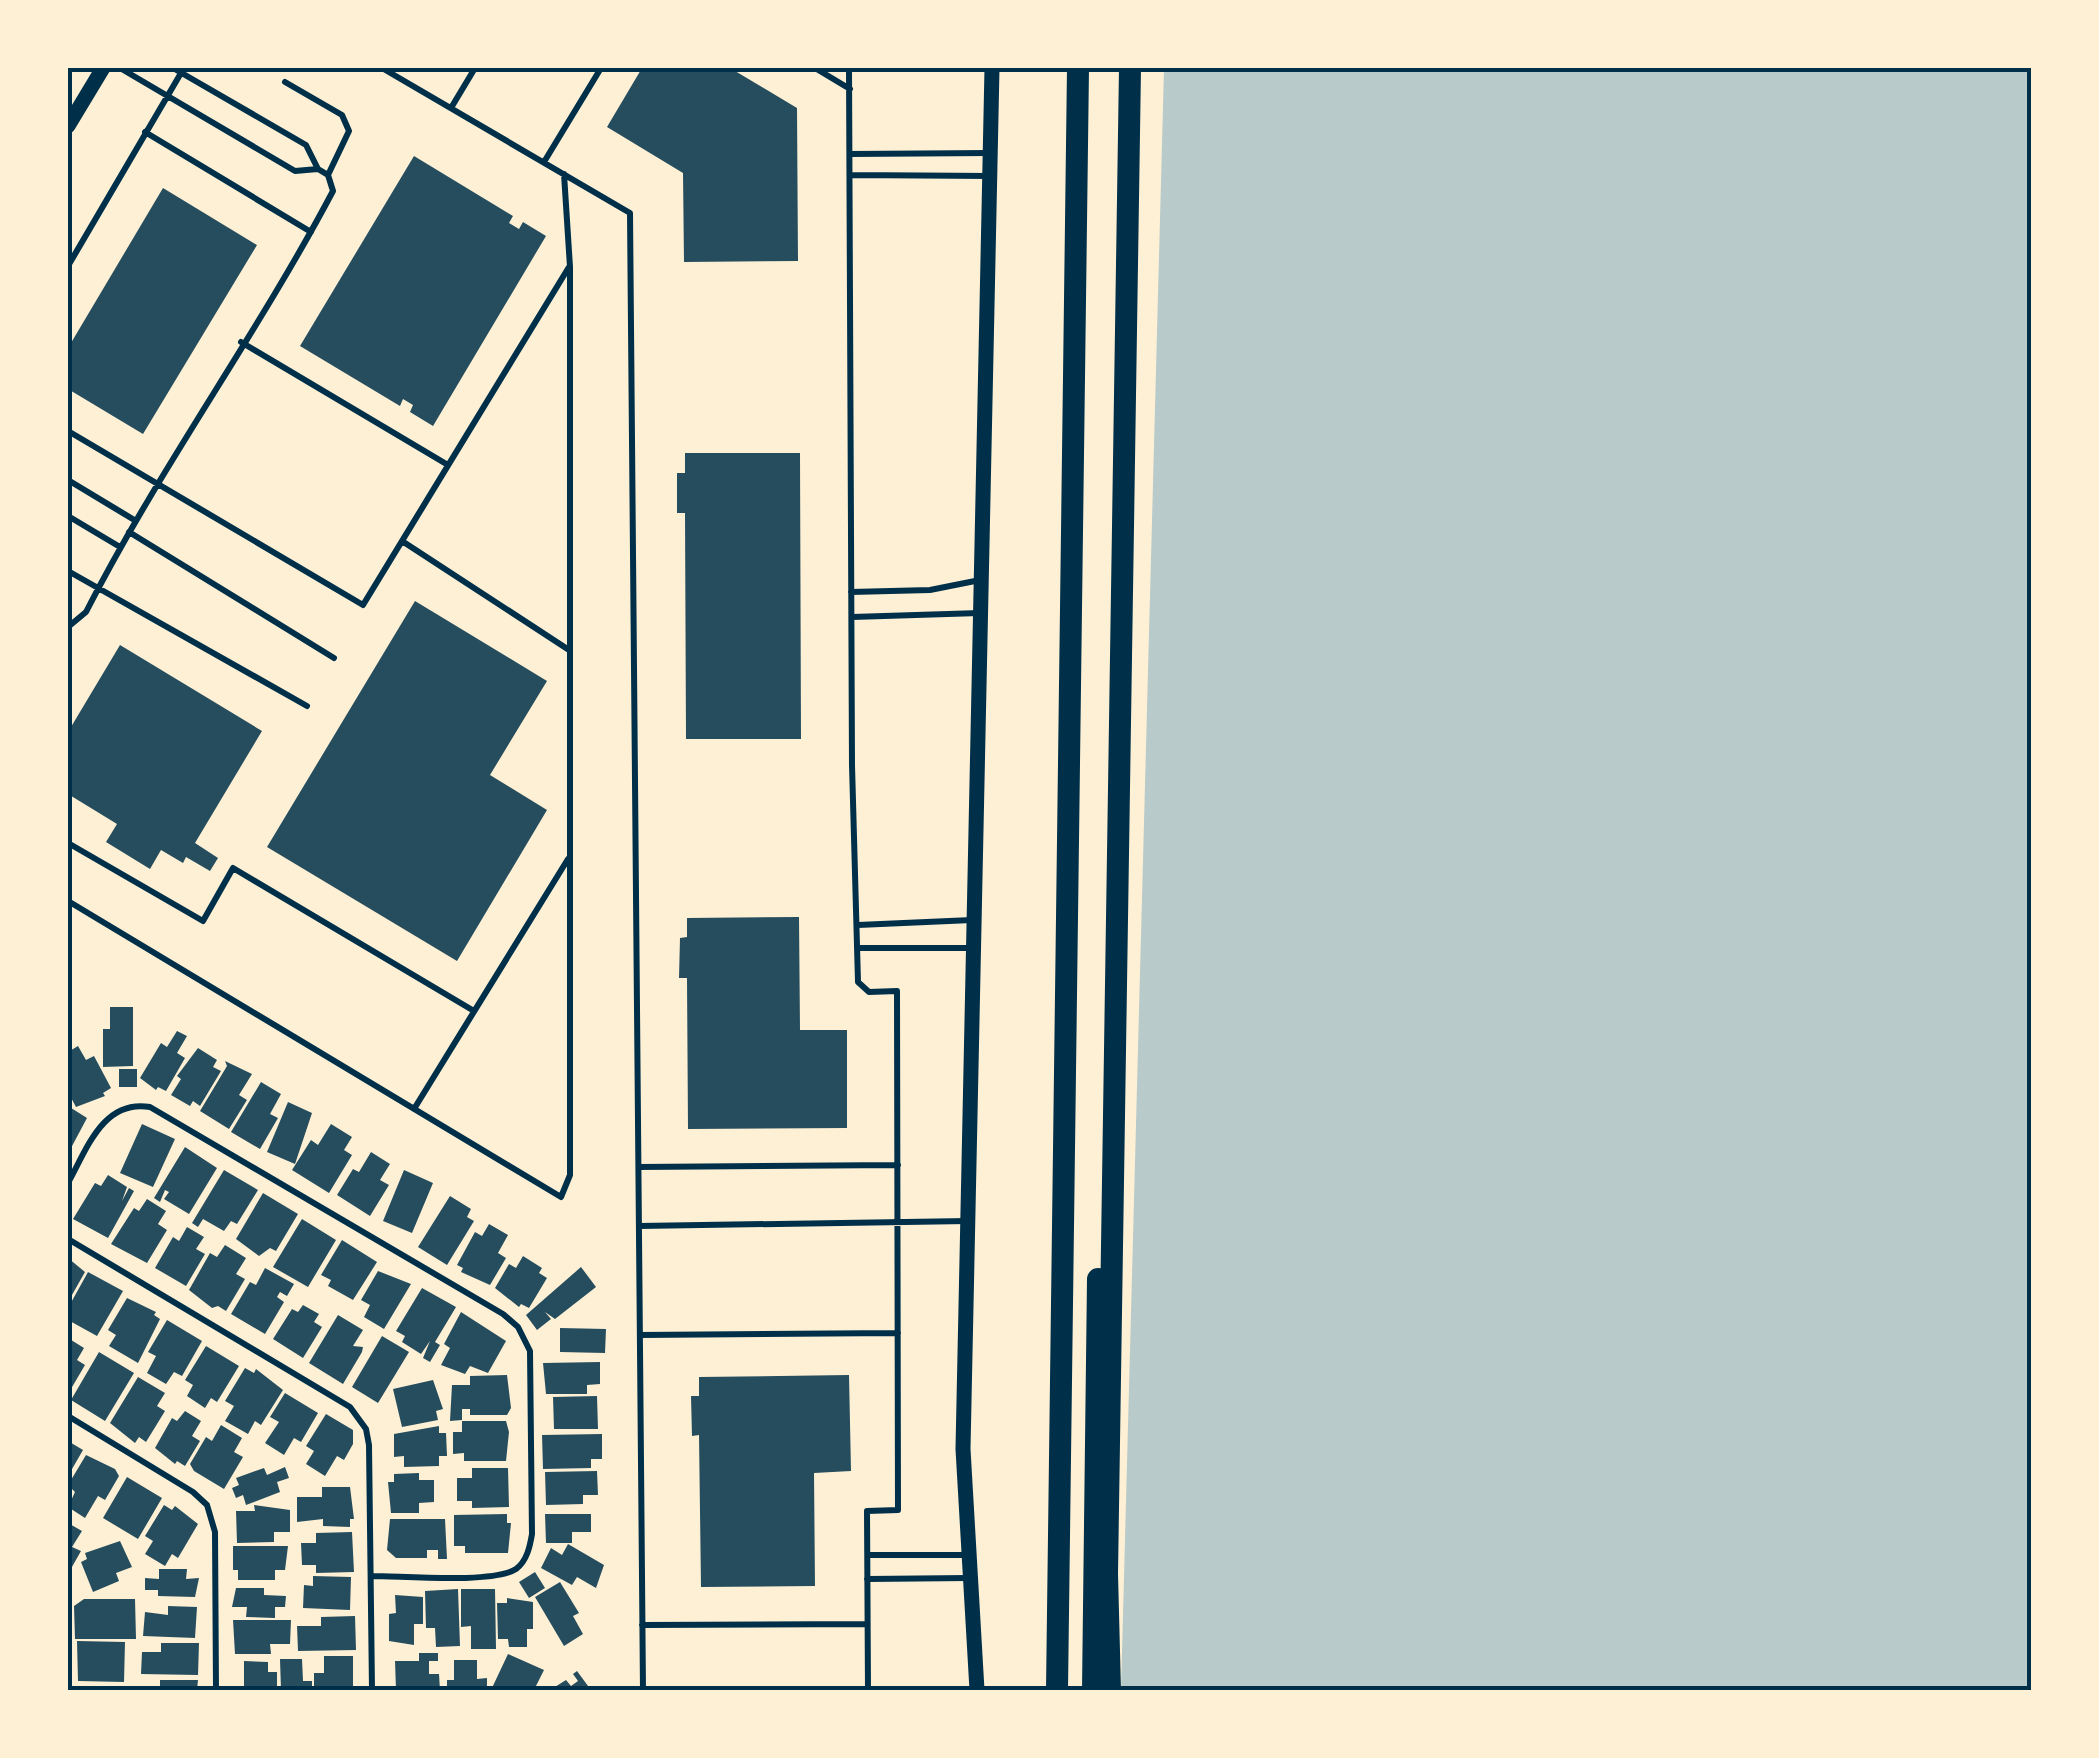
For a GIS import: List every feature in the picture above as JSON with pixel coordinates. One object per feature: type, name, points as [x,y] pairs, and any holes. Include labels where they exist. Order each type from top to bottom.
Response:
[{"type":"highway","points":[[1057,1690],[1078,68]]},
{"type":"highway","points":[[1110,1690],[1130,68]]},
{"type":"highway","points":[[1092,1690],[1095,1324],[1099,1270],[1113,1230]]},
{"type":"street","points":[[68,126],[103,68]]},
{"type":"street","points":[[977,1690],[966,1555],[963,1448],[992,68]]},
{"type":"lane","points":[[120,68],[295,171],[318,169]]},
{"type":"lane","points":[[173,68],[306,144],[318,169],[328,175]]},
{"type":"lane","points":[[382,68],[630,213],[643,1690]]},
{"type":"lane","points":[[451,108],[476,68]]},
{"type":"lane","points":[[544,162],[601,68]]},
{"type":"lane","points":[[814,68],[850,88]]},
{"type":"lane","points":[[849,68],[858,982],[868,992],[898,991],[898,1510],[867,1511],[868,1690]]},
{"type":"lane","points":[[68,266],[181,73]]},
{"type":"lane","points":[[68,627],[86,612],[120,547],[332,191],[328,175],[349,132],[348,124],[342,115],[284,82]]},
{"type":"lane","points":[[145,132],[311,232]]},
{"type":"lane","points":[[850,154],[990,152]]},
{"type":"lane","points":[[68,902],[561,1197],[570,1175],[570,266],[564,174]]},
{"type":"lane","points":[[850,176],[990,176]]},
{"type":"lane","points":[[68,430],[362,605],[570,266]]},
{"type":"lane","points":[[242,342],[448,465]]},
{"type":"lane","points":[[68,480],[136,521]]},
{"type":"lane","points":[[68,516],[120,547]]},
{"type":"lane","points":[[129,532],[334,658]]},
{"type":"lane","points":[[402,541],[570,651]]},
{"type":"lane","points":[[68,571],[307,706]]},
{"type":"lane","points":[[852,592],[930,590],[981,580]]},
{"type":"lane","points":[[852,617],[980,614]]},
{"type":"lane","points":[[68,843],[203,921],[233,868],[474,1011]]},
{"type":"lane","points":[[414,1109],[570,856]]},
{"type":"lane","points":[[858,926],[974,920]]},
{"type":"lane","points":[[858,948],[973,948]]},
{"type":"lane","points":[[68,1182],[104,1121],[126,1106],[150,1108],[503,1314],[518,1327],[530,1351],[532,1534],[524,1559],[515,1570],[494,1575],[372,1576]]},
{"type":"lane","points":[[639,1167],[898,1165]]},
{"type":"lane","points":[[639,1226],[968,1220]]},
{"type":"lane","points":[[68,1240],[350,1407],[359,1416],[369,1444],[372,1690]]},
{"type":"lane","points":[[640,1335],[898,1333]]},
{"type":"lane","points":[[68,1416],[193,1492],[207,1506],[215,1532],[216,1690]]},
{"type":"lane","points":[[867,1555],[966,1555]]},
{"type":"lane","points":[[867,1579],[968,1578]]},
{"type":"lane","points":[[642,1625],[867,1624]]},
{"type":"shaded area","points":[[1164,68],[2031,68],[2031,1690],[1121,1690]]},
{"type":"building","points":[[642,68],[730,68],[797,108],[798,261],[684,262],[683,173],[607,127]]},
{"type":"building","points":[[414,156],[513,216],[509,223],[519,229],[523,222],[546,236],[433,426],[410,412],[413,405],[403,399],[400,406],[300,346]]},
{"type":"building","points":[[163,188],[257,245],[143,434],[68,389],[68,348]]},
{"type":"building","points":[[685,453],[800,453],[801,739],[686,739],[685,513],[677,513],[677,473],[685,473]]},
{"type":"building","points":[[415,601],[547,681],[490,775],[547,810],[457,961],[267,847]]},
{"type":"building","points":[[120,645],[262,731],[195,843],[218,858],[210,871],[186,857],[183,863],[161,850],[150,869],[106,842],[117,824],[68,794],[68,732]]},
{"type":"building","points":[[799,917],[800,1030],[847,1030],[847,1128],[688,1129],[687,978],[679,978],[680,938],[687,937],[687,918]]},
{"type":"building","points":[[110,1007],[133,1007],[133,1066],[103,1067],[103,1029],[110,1029]]},
{"type":"building","points":[[177,1031],[187,1036],[177,1053],[185,1058],[166,1091],[158,1087],[156,1090],[140,1078],[161,1043],[167,1047]]},
{"type":"building","points":[[78,1046],[86,1060],[94,1056],[111,1088],[103,1093],[105,1096],[76,1107],[68,1092],[68,1052]]},
{"type":"building","points":[[198,1048],[217,1060],[213,1067],[221,1071],[200,1106],[193,1101],[190,1106],[171,1095],[181,1079],[177,1076]]},
{"type":"building","points":[[225,1061],[252,1074],[239,1095],[247,1100],[229,1129],[200,1111],[227,1066]]},
{"type":"building","points":[[119,1069],[137,1069],[137,1087],[119,1087]]},
{"type":"building","points":[[261,1082],[281,1094],[270,1114],[278,1118],[260,1149],[231,1132]]},
{"type":"building","points":[[288,1102],[312,1113],[295,1164],[267,1152]]},
{"type":"building","points":[[68,1106],[87,1118],[71,1148],[68,1146]]},
{"type":"building","points":[[142,1124],[175,1139],[153,1187],[120,1173]]},
{"type":"building","points":[[331,1124],[352,1137],[344,1150],[352,1155],[329,1193],[292,1170],[311,1140],[318,1145]]},
{"type":"building","points":[[185,1147],[217,1168],[189,1214],[164,1199],[169,1192],[165,1190],[160,1202],[154,1198]]},
{"type":"building","points":[[371,1152],[390,1164],[380,1180],[389,1185],[370,1216],[337,1195],[353,1169],[359,1172]]},
{"type":"building","points":[[224,1170],[258,1190],[237,1224],[231,1221],[224,1231],[203,1219],[198,1227],[192,1223]]},
{"type":"building","points":[[404,1170],[433,1183],[412,1233],[383,1221]]},
{"type":"building","points":[[108,1175],[127,1187],[122,1201],[129,1188],[134,1191],[108,1238],[73,1219],[95,1183],[101,1186]]},
{"type":"building","points":[[263,1193],[298,1214],[276,1251],[270,1248],[259,1256],[236,1239]]},
{"type":"building","points":[[450,1196],[471,1209],[467,1217],[474,1221],[447,1265],[418,1247]]},
{"type":"building","points":[[147,1199],[166,1211],[158,1224],[167,1230],[147,1263],[111,1244],[134,1208],[139,1211]]},
{"type":"building","points":[[302,1219],[336,1240],[308,1287],[273,1267]]},
{"type":"building","points":[[489,1224],[508,1235],[498,1253],[506,1258],[490,1285],[461,1272],[463,1268],[457,1265],[475,1232],[482,1236]]},
{"type":"building","points":[[187,1227],[204,1237],[196,1249],[205,1254],[186,1286],[155,1268],[173,1237],[179,1241]]},
{"type":"building","points":[[342,1240],[377,1262],[353,1300],[328,1286],[331,1280],[321,1275]]},
{"type":"building","points":[[225,1245],[246,1258],[236,1274],[245,1279],[226,1311],[218,1306],[212,1308],[189,1290],[210,1253],[217,1257]]},
{"type":"building","points":[[523,1256],[542,1268],[539,1273],[547,1278],[529,1308],[521,1304],[519,1307],[495,1288],[509,1264],[516,1268]]},
{"type":"building","points":[[68,1258],[85,1272],[68,1302]]},
{"type":"building","points":[[581,1267],[596,1287],[555,1319],[545,1312],[551,1319],[537,1330],[526,1315]]},
{"type":"building","points":[[265,1268],[294,1284],[287,1296],[280,1292],[277,1297],[284,1302],[265,1334],[231,1314],[250,1282],[256,1285]]},
{"type":"building","points":[[378,1271],[411,1284],[384,1329],[364,1317],[370,1305],[361,1300]]},
{"type":"building","points":[[88,1272],[123,1291],[97,1336],[68,1320],[68,1308]]},
{"type":"building","points":[[422,1288],[456,1307],[435,1342],[440,1345],[430,1362],[423,1358],[430,1341],[421,1354],[402,1342],[405,1336],[396,1331]]},
{"type":"building","points":[[127,1298],[156,1312],[154,1315],[160,1319],[138,1363],[109,1346],[116,1335],[108,1330]]},
{"type":"building","points":[[303,1305],[319,1314],[314,1322],[322,1327],[303,1358],[273,1339],[292,1309],[298,1312]]},
{"type":"building","points":[[461,1312],[506,1341],[488,1373],[470,1366],[465,1374],[441,1365],[450,1348],[444,1344]]},
{"type":"building","points":[[338,1315],[363,1330],[353,1346],[363,1347],[362,1352],[343,1384],[309,1363]]},
{"type":"building","points":[[167,1320],[202,1341],[182,1376],[174,1372],[166,1384],[147,1373],[156,1356],[148,1352]]},
{"type":"building","points":[[560,1328],[606,1329],[605,1353],[560,1352]]},
{"type":"building","points":[[382,1336],[409,1352],[378,1403],[352,1387]]},
{"type":"building","points":[[68,1338],[84,1348],[77,1360],[85,1365],[68,1394]]},
{"type":"building","points":[[206,1346],[239,1366],[217,1402],[211,1398],[205,1408],[187,1396],[193,1385],[185,1380]]},
{"type":"building","points":[[99,1352],[134,1373],[105,1421],[71,1400]]},
{"type":"building","points":[[600,1362],[600,1384],[587,1385],[587,1394],[546,1394],[543,1363]]},
{"type":"building","points":[[245,1368],[254,1373],[256,1369],[283,1390],[261,1425],[255,1421],[248,1434],[225,1421],[234,1406],[225,1401]]},
{"type":"building","points":[[507,1375],[511,1408],[507,1415],[470,1415],[470,1409],[462,1409],[462,1420],[450,1421],[452,1385],[470,1385],[470,1376]]},
{"type":"building","points":[[849,1375],[851,1471],[814,1473],[815,1586],[701,1587],[699,1435],[692,1436],[691,1396],[699,1396],[699,1377]]},
{"type":"building","points":[[138,1377],[165,1393],[157,1406],[165,1411],[146,1442],[139,1437],[135,1443],[110,1423]]},
{"type":"building","points":[[433,1380],[443,1409],[436,1411],[438,1420],[402,1427],[393,1389]]},
{"type":"building","points":[[285,1393],[318,1413],[301,1442],[294,1438],[284,1455],[265,1443],[279,1422],[270,1417]]},
{"type":"building","points":[[597,1396],[598,1429],[554,1429],[553,1397]]},
{"type":"building","points":[[185,1411],[201,1421],[192,1436],[200,1441],[185,1466],[177,1461],[175,1464],[155,1448],[172,1418],[177,1421]]},
{"type":"building","points":[[326,1414],[353,1430],[353,1444],[344,1460],[337,1456],[325,1476],[306,1464],[314,1451],[306,1446]]},
{"type":"building","points":[[462,1421],[506,1421],[506,1461],[464,1461],[464,1453],[453,1454],[453,1432],[462,1432]]},
{"type":"building","points":[[221,1425],[242,1438],[234,1452],[243,1457],[224,1489],[194,1471],[190,1464],[206,1437],[212,1441]]},
{"type":"building","points":[[439,1426],[439,1433],[446,1433],[447,1456],[439,1456],[439,1466],[404,1467],[404,1456],[394,1457],[394,1434]]},
{"type":"building","points":[[602,1434],[602,1459],[591,1459],[591,1468],[543,1469],[542,1435]]},
{"type":"building","points":[[68,1441],[83,1450],[68,1476]]},
{"type":"building","points":[[86,1455],[115,1469],[119,1476],[105,1500],[98,1496],[85,1518],[68,1507],[75,1492],[68,1485]]},
{"type":"building","points":[[285,1467],[289,1478],[277,1482],[280,1492],[246,1505],[243,1495],[236,1498],[232,1488],[239,1485],[236,1478],[264,1468],[267,1475]]},
{"type":"building","points":[[472,1468],[508,1468],[509,1507],[472,1508],[472,1501],[457,1501],[457,1478],[472,1478]]},
{"type":"building","points":[[597,1471],[598,1495],[583,1495],[583,1504],[546,1505],[545,1472]]},
{"type":"building","points":[[419,1473],[419,1480],[434,1480],[434,1502],[419,1503],[419,1513],[391,1513],[388,1482],[394,1482],[394,1474]]},
{"type":"building","points":[[127,1477],[162,1498],[138,1539],[103,1518]]},
{"type":"building","points":[[322,1487],[350,1487],[354,1519],[350,1519],[350,1527],[323,1526],[323,1519],[297,1522],[297,1497],[322,1497]]},
{"type":"building","points":[[164,1505],[172,1510],[175,1506],[198,1524],[178,1558],[172,1554],[165,1566],[145,1554],[153,1541],[145,1536]]},
{"type":"building","points":[[254,1505],[290,1510],[290,1532],[274,1532],[274,1542],[237,1543],[236,1511],[255,1511]]},
{"type":"building","points":[[507,1514],[507,1523],[511,1523],[508,1553],[465,1553],[465,1546],[454,1546],[454,1515]]},
{"type":"building","points":[[545,1514],[591,1514],[591,1532],[572,1532],[572,1543],[546,1543]]},
{"type":"building","points":[[390,1519],[445,1519],[447,1559],[438,1559],[438,1550],[427,1550],[427,1558],[396,1558],[387,1550]]},
{"type":"building","points":[[68,1523],[82,1531],[72,1547],[81,1551],[68,1574]]},
{"type":"building","points":[[352,1532],[354,1572],[316,1573],[316,1565],[302,1565],[301,1543],[316,1543],[316,1533]]},
{"type":"building","points":[[120,1541],[132,1567],[116,1573],[119,1581],[93,1592],[81,1562],[87,1559],[85,1553]]},
{"type":"building","points":[[568,1544],[604,1565],[596,1588],[577,1577],[572,1585],[541,1568],[551,1548],[562,1555]]},
{"type":"building","points":[[233,1546],[288,1546],[285,1570],[275,1570],[275,1580],[238,1580],[238,1570],[233,1570]]},
{"type":"building","points":[[159,1569],[187,1569],[186,1579],[199,1578],[195,1597],[158,1596],[158,1590],[145,1590],[145,1578],[159,1579]]},
{"type":"building","points":[[535,1572],[545,1588],[529,1598],[519,1582]]},
{"type":"building","points":[[313,1576],[351,1577],[350,1610],[303,1608],[304,1585],[313,1586]]},
{"type":"building","points":[[560,1582],[579,1613],[573,1616],[583,1634],[564,1646],[535,1597]]},
{"type":"building","points":[[236,1588],[264,1588],[264,1595],[286,1596],[285,1607],[275,1607],[275,1618],[246,1617],[247,1607],[232,1607]]},
{"type":"building","points":[[458,1589],[460,1646],[436,1647],[435,1628],[426,1628],[425,1591]]},
{"type":"building","points":[[461,1589],[495,1589],[496,1649],[471,1649],[471,1626],[461,1627]]},
{"type":"building","points":[[395,1595],[423,1597],[423,1624],[414,1624],[414,1645],[389,1641],[389,1614],[396,1613]]},
{"type":"building","points":[[507,1598],[533,1602],[533,1629],[527,1629],[527,1647],[509,1647],[508,1639],[498,1639],[497,1603],[507,1603]]},
{"type":"building","points":[[84,1599],[135,1599],[136,1639],[75,1639],[74,1606]]},
{"type":"building","points":[[168,1606],[197,1607],[195,1638],[143,1636],[145,1612],[168,1615]]},
{"type":"building","points":[[355,1616],[356,1650],[298,1651],[297,1626],[321,1626],[321,1617]]},
{"type":"building","points":[[233,1620],[291,1620],[290,1644],[270,1644],[271,1654],[235,1654]]},
{"type":"building","points":[[77,1641],[125,1642],[124,1682],[78,1681]]},
{"type":"building","points":[[161,1643],[199,1643],[198,1675],[141,1674],[142,1652],[161,1652]]},
{"type":"building","points":[[419,1653],[438,1653],[438,1661],[429,1661],[429,1674],[439,1674],[440,1690],[396,1690],[395,1661],[419,1661]]},
{"type":"building","points":[[508,1654],[544,1670],[534,1690],[491,1690]]},
{"type":"building","points":[[324,1656],[353,1656],[353,1690],[314,1690],[314,1673],[324,1673]]},
{"type":"building","points":[[280,1659],[302,1659],[303,1681],[312,1681],[312,1690],[281,1690]]},
{"type":"building","points":[[454,1660],[477,1660],[477,1679],[487,1678],[487,1690],[447,1690],[447,1680],[454,1680]]},
{"type":"building","points":[[244,1661],[268,1662],[268,1672],[277,1672],[277,1690],[244,1690]]},
{"type":"building","points":[[577,1671],[591,1690],[550,1690],[566,1680],[571,1686],[578,1681],[573,1674]]},
{"type":"building","points":[[160,1680],[198,1680],[197,1690],[160,1690]]}]
